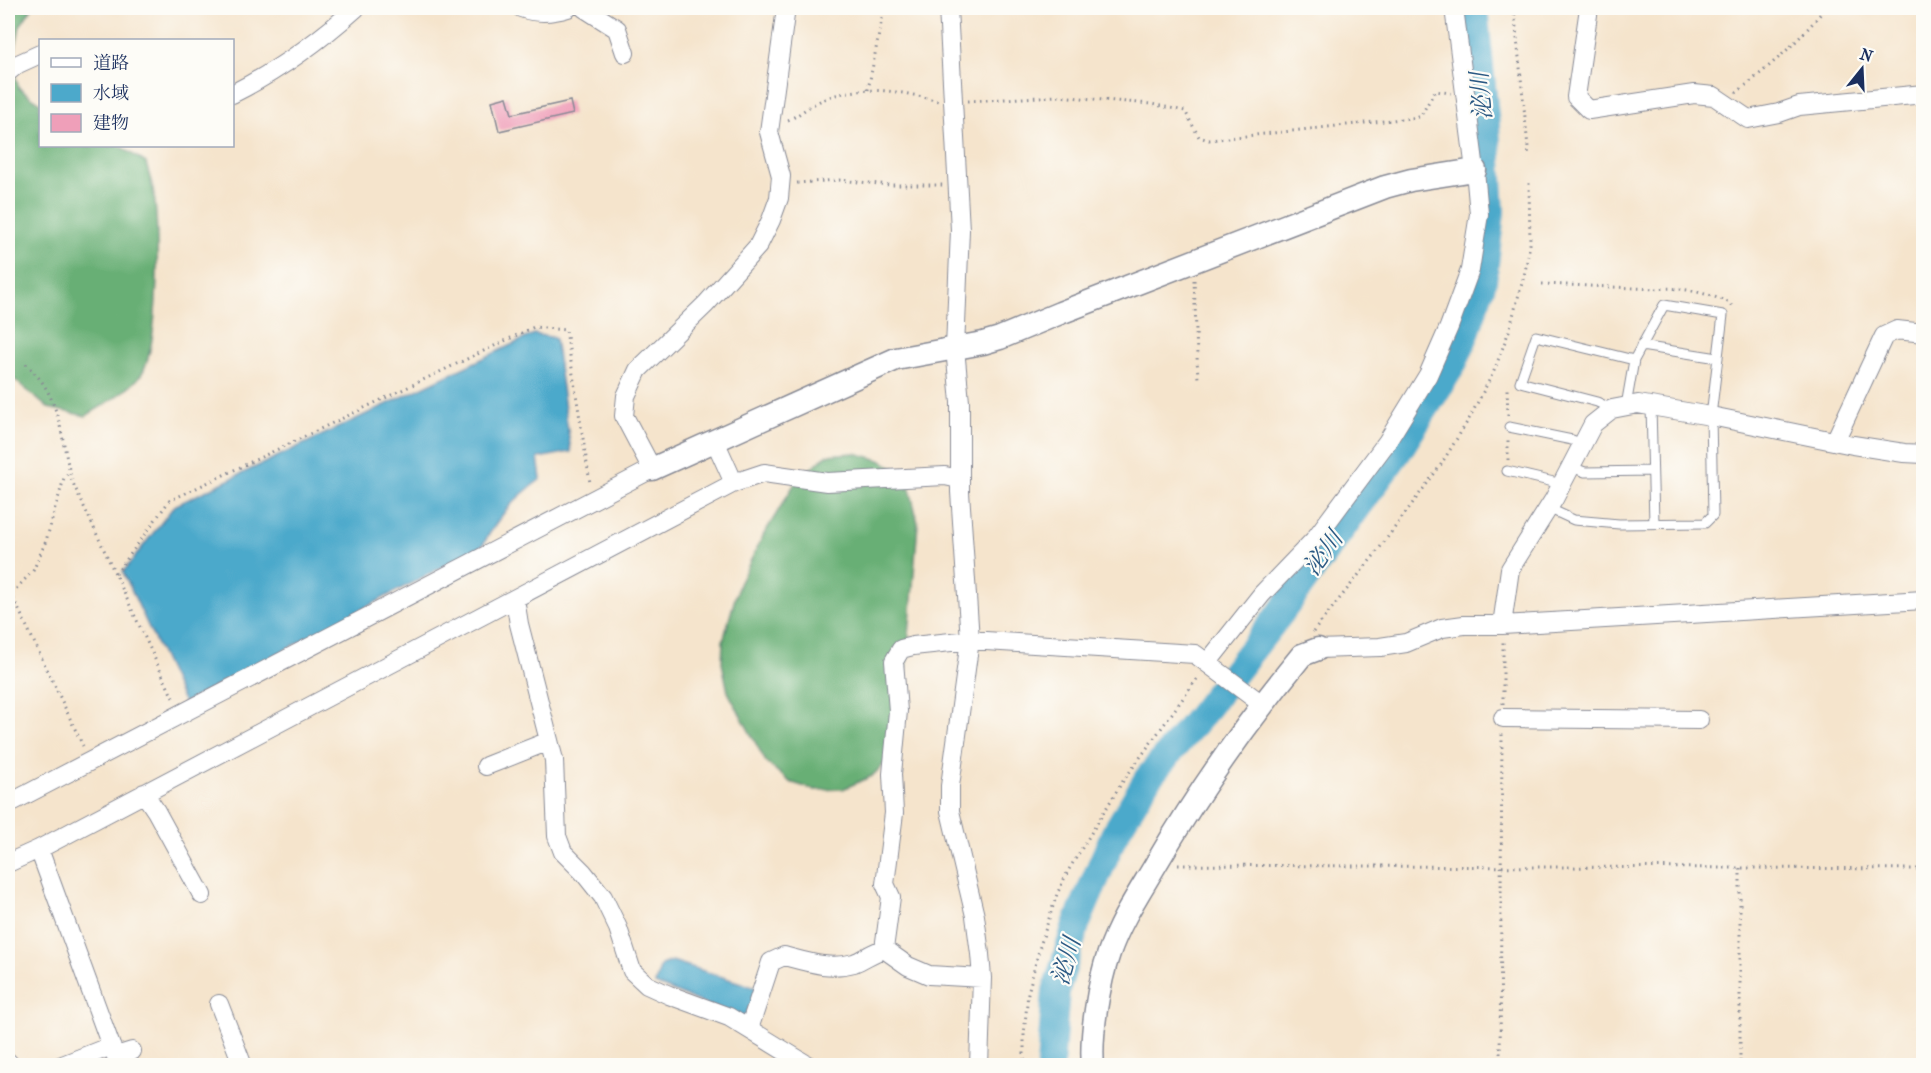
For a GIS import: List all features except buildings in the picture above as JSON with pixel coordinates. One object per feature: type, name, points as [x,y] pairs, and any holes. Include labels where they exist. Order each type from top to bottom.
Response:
[{"type":"street","points":[[234,93],[293,59],[356,8]]},
{"type":"street","points":[[531,9],[559,11],[568,8]]},
{"type":"street","points":[[584,8],[617,30],[625,53]]},
{"type":"street","points":[[652,469],[624,416],[626,396],[638,370],[706,304],[758,246],[779,198],[781,176],[769,132],[786,8]]},
{"type":"street","points":[[948,8],[960,230],[955,348],[960,402],[959,479],[970,640],[950,786],[950,811],[975,916],[982,978],[979,1065]]},
{"type":"street","points":[[1212,665],[1262,594],[1325,526],[1387,442],[1428,375],[1470,270],[1479,214],[1454,8]]},
{"type":"street","points":[[1589,8],[1576,97],[1589,110],[1694,94],[1714,96],[1748,119],[1779,113],[1798,106],[1923,94]]},
{"type":"street","points":[[8,72],[18,64],[39,54]]},
{"type":"street","points":[[8,804],[652,469],[889,362],[1000,338],[1385,187],[1411,180],[1475,170]]},
{"type":"street","points":[[1835,441],[1884,336],[1897,330],[1923,333]]},
{"type":"street","points":[[1502,625],[1510,569],[1562,484],[1593,424],[1619,408],[1638,404],[1835,441],[1923,454]]},
{"type":"street","points":[[715,441],[734,483]]},
{"type":"street","points":[[8,863],[39,849],[734,483],[764,473],[827,482],[945,477],[959,479]]},
{"type":"street","points":[[515,599],[519,624],[554,760],[557,836],[563,852],[603,897],[618,928],[632,971],[647,985],[729,1017],[809,1065]]},
{"type":"street","points":[[1093,1065],[1097,1005],[1109,954],[1125,916],[1191,803],[1234,741],[1258,701],[1310,652],[1406,643],[1442,628],[1464,625],[1502,625],[1923,600]]},
{"type":"street","points":[[884,949],[891,897],[885,884],[894,813],[892,774],[898,711],[894,661],[901,649],[970,640],[1195,654],[1258,701]]},
{"type":"street","points":[[1503,717],[1699,720]]},
{"type":"street","points":[[486,766],[549,741]]},
{"type":"street","points":[[144,793],[202,896]]},
{"type":"street","points":[[39,849],[111,1046],[116,1056],[132,1051]]},
{"type":"street","points":[[884,949],[908,966],[929,975],[982,978]]},
{"type":"street","points":[[749,1029],[771,962],[784,956],[816,964],[840,966],[856,962],[884,949]]},
{"type":"street","points":[[219,1004],[243,1065]]},
{"type":"street","points":[[60,1065],[111,1046]]},
{"type":"lane","points":[[1548,508],[1574,520],[1619,524],[1705,523],[1713,515],[1711,416],[1723,315],[1664,305],[1634,360],[1619,408],[1520,382],[1536,336],[1634,360]]},
{"type":"lane","points":[[1641,346],[1718,358]]},
{"type":"lane","points":[[1651,406],[1654,523]]},
{"type":"lane","points":[[1509,427],[1583,444]]},
{"type":"lane","points":[[1571,467],[1585,472],[1652,471]]},
{"type":"lane","points":[[1508,471],[1562,484]]},
{"type":"path","points":[[868,90],[884,8]]},
{"type":"path","points":[[1514,8],[1529,157]]},
{"type":"path","points":[[1723,103],[1787,51],[1825,8]]},
{"type":"path","points":[[769,132],[816,103],[837,94],[878,89],[943,102],[1057,96],[1151,104],[1185,111],[1199,137],[1209,140],[1420,117],[1435,91],[1465,94]]},
{"type":"path","points":[[781,182],[818,183],[839,180],[890,185],[957,185]]},
{"type":"path","points":[[1310,652],[1308,638],[1376,553],[1440,466],[1469,420],[1494,371],[1509,331],[1525,272],[1530,244],[1529,183]]},
{"type":"path","points":[[1194,260],[1198,380]]},
{"type":"path","points":[[116,574],[169,501],[534,327],[566,330],[593,500]]},
{"type":"path","points":[[26,363],[45,386],[62,428],[70,472],[180,714]]},
{"type":"path","points":[[8,597],[33,571],[46,541],[64,478],[70,472]]},
{"type":"path","points":[[11,593],[90,761]]},
{"type":"path","points":[[1500,1065],[1502,625]]},
{"type":"path","points":[[1024,1065],[1028,993],[1057,894],[1068,871],[1122,784],[1212,665]]},
{"type":"path","points":[[1155,864],[1923,869]]},
{"type":"path","points":[[1740,868],[1740,1065]]},
{"type":"green space","points":[[8,8],[32,8],[20,26],[12,65],[19,88],[39,102],[39,147],[122,147],[146,163],[155,206],[157,285],[152,339],[141,375],[130,386],[86,416],[48,408],[8,374]]},
{"type":"green space","points":[[855,453],[880,460],[895,468],[908,480],[918,523],[903,711],[891,757],[872,776],[843,789],[815,790],[790,782],[766,762],[728,692],[722,663],[723,641],[739,584],[764,534],[797,480],[827,455]]},
{"type":"water","points":[[534,334],[555,338],[571,452],[538,458],[541,479],[507,509],[482,546],[184,703],[123,572],[174,506]]},
{"type":"water","points":[[672,961],[757,988],[749,1009],[742,1019],[655,984],[661,965]]},
{"type":"waterway","name":"泌川","points":[[1050,1066],[1056,991],[1076,925],[1114,835],[1148,778],[1279,615],[1397,453],[1453,364],[1466,333],[1483,281],[1491,212],[1486,126],[1474,8]]}]
